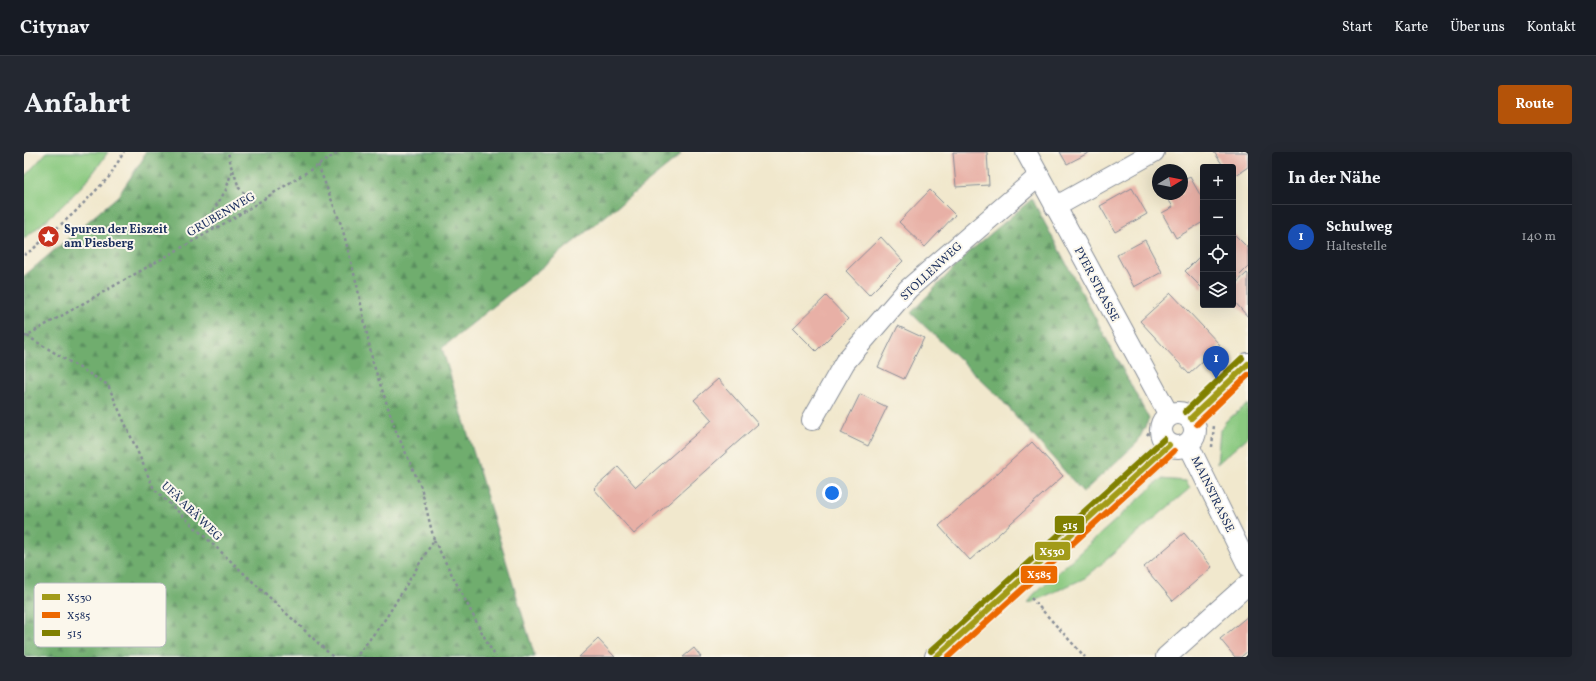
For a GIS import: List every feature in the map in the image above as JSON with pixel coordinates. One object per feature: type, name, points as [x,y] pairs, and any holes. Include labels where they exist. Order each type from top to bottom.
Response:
[{"type":"street","name":"PYER STRASSE","points":[[1026,152],[1056,207],[1160,417]]},
{"type":"street","points":[[1056,207],[1154,152]]},
{"type":"street","name":"STOLLENWEG","points":[[812,420],[845,362],[908,289],[1039,176]]},
{"type":"street","points":[[1191,418],[1248,364]]},
{"type":"street","points":[[936,657],[1017,583],[1178,444],[1192,441],[1196,432],[1191,418],[1182,413],[1173,413],[1160,417],[1164,419],[1161,430],[1162,436],[1178,444]]},
{"type":"street","name":"MAINSTRASSE","points":[[1178,444],[1248,566]]},
{"type":"street","points":[[1166,657],[1248,584]]},
{"type":"path","points":[[24,255],[74,213],[109,177],[124,152]]},
{"type":"path","points":[[228,152],[232,170],[239,188],[256,205]]},
{"type":"path","name":"GRUBENWEG","points":[[25,336],[256,205],[339,152]]},
{"type":"path","points":[[318,165],[342,227],[357,285],[373,363],[396,431],[421,487],[434,540],[496,657]]},
{"type":"path","points":[[214,229],[211,217],[214,209],[226,190],[232,170]]},
{"type":"path","name":"UFÄ ABÄ WEG","points":[[25,336],[108,385],[154,489],[333,657]]},
{"type":"path","points":[[1146,437],[1160,417]]},
{"type":"path","points":[[356,657],[386,618],[434,540]]},
{"type":"path","points":[[1017,583],[1085,657]]},
{"type":"green space","points":[[47,152],[108,152],[80,188],[59,209],[24,239],[24,177]]},
{"type":"green space","points":[[145,152],[680,152],[680,156],[442,348],[535,657],[24,657],[24,276],[118,196],[143,159]]},
{"type":"green space","points":[[1032,199],[1149,419],[1137,443],[1083,492],[999,397],[911,313],[969,252]]},
{"type":"green space","points":[[1248,404],[1248,437],[1217,464],[1220,430],[1226,421]]},
{"type":"green space","points":[[1161,479],[1186,481],[1190,488],[1085,578],[1028,604],[1034,594]]},
{"type":"building","points":[[953,152],[987,152],[989,185],[956,187]]},
{"type":"building","points":[[1060,152],[1090,152],[1067,164]]},
{"type":"building","points":[[1214,152],[1248,152],[1248,167],[1236,175],[1236,164],[1222,164]]},
{"type":"building","points":[[1190,177],[1200,195],[1200,224],[1176,238],[1162,213],[1173,207],[1169,200],[1188,200],[1188,178]]},
{"type":"building","points":[[1132,188],[1147,214],[1115,232],[1100,206]]},
{"type":"building","points":[[930,190],[955,215],[925,247],[899,222]]},
{"type":"building","points":[[1236,236],[1248,248],[1248,267],[1236,279]]},
{"type":"building","points":[[881,237],[903,261],[869,295],[846,271]]},
{"type":"building","points":[[1145,240],[1162,272],[1134,287],[1117,255]]},
{"type":"building","points":[[1200,256],[1200,286],[1185,271]]},
{"type":"building","points":[[1247,273],[1248,274],[1248,317],[1236,303],[1236,283]]},
{"type":"building","points":[[1171,293],[1220,345],[1189,374],[1140,321]]},
{"type":"building","points":[[826,296],[848,319],[816,351],[793,328]]},
{"type":"building","points":[[898,326],[924,338],[904,379],[878,367]]},
{"type":"building","points":[[718,379],[758,424],[634,534],[594,489],[618,467],[636,487],[712,420],[694,400]]},
{"type":"building","points":[[860,394],[887,407],[868,446],[841,433]]},
{"type":"building","points":[[1032,442],[1063,476],[970,560],[939,526]]},
{"type":"building","points":[[1184,533],[1212,567],[1173,601],[1144,567]]},
{"type":"building","points":[[1248,616],[1248,651],[1241,657],[1235,657],[1220,639]]},
{"type":"building","points":[[598,639],[615,657],[579,657]]},
{"type":"building","points":[[694,648],[701,657],[683,657]]},
{"type":"transit line","name":"515","points":[[1185,412],[1242,358]]},
{"type":"transit line","name":"X530","points":[[1191,418],[1248,364]]},
{"type":"transit line","name":"X585","points":[[1197,424],[1248,375]]},
{"type":"transit line","name":"515","points":[[931,651],[1164,439]]},
{"type":"transit line","name":"X530","points":[[936,657],[1169,445]]},
{"type":"transit line","name":"X585","points":[[948,657],[1174,451]]},
{"type":"place","name":"Spuren der Eiszeit am Piesberg","points":[[48,236]]},
{"type":"place","name":"Schulweg","points":[[1216,379]]}]
